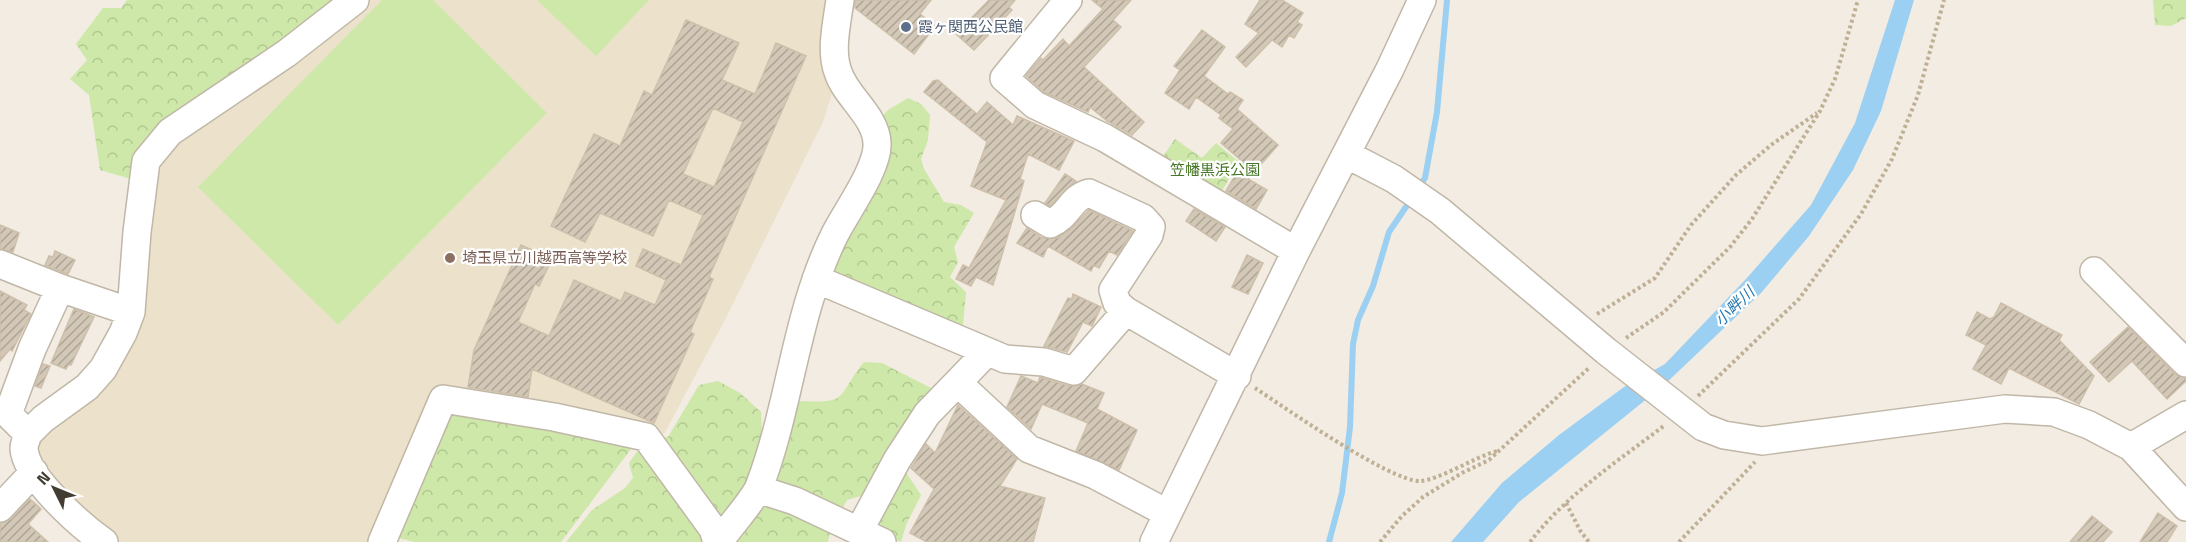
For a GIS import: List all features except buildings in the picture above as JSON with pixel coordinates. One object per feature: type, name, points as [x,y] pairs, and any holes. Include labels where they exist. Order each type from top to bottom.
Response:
[{"type":"street","points":[[104,542],[60,505],[34,472],[24,448],[28,434],[43,419],[87,387],[103,369],[123,333],[131,312],[136,232],[146,161],[170,132],[288,53],[355,0]]},
{"type":"street","points":[[718,542],[758,489],[777,426],[797,339],[816,279],[835,235],[869,174],[878,144],[867,117],[837,72],[835,51],[840,0]]},
{"type":"street","points":[[1068,0],[1004,78],[1035,105],[1105,138],[1296,251]]},
{"type":"street","points":[[1154,542],[1422,0]]},
{"type":"street","points":[[1346,154],[1394,179],[1440,211],[1606,351],[1703,427],[1724,435],[1762,441],[2005,409],[2054,412],[2089,425],[2131,447],[2186,507]]},
{"type":"street","points":[[1035,215],[1050,224],[1062,219],[1077,198],[1089,193],[1125,208],[1149,223],[1149,235],[1113,290],[1117,303],[1126,311],[1236,376]]},
{"type":"street","points":[[0,264],[60,288],[131,312]]},
{"type":"street","points":[[2094,271],[2186,363]]},
{"type":"street","points":[[816,279],[1013,362],[1044,362],[1074,371],[1126,311]]},
{"type":"street","points":[[28,434],[8,414],[32,349],[60,288]]},
{"type":"street","points":[[758,489],[795,501],[870,537],[897,460],[927,414],[987,352]]},
{"type":"street","points":[[958,383],[1029,449],[1095,475],[1167,513]]},
{"type":"street","points":[[382,542],[443,399],[554,417],[646,437],[713,529],[718,542]]},
{"type":"street","points":[[2131,447],[2186,415]]},
{"type":"street","points":[[0,508],[34,472]]},
{"type":"path","points":[[1380,542],[1402,516],[1423,497],[1462,473],[1489,460],[1606,351],[1664,312],[1730,247],[1752,219],[1820,111],[1834,79],[1858,0]]},
{"type":"path","points":[[1530,542],[1545,522],[1566,503],[1682,411],[1799,299],[1861,214],[1892,159],[1918,95],[1944,0]]},
{"type":"path","points":[[1576,326],[1654,278],[1691,225],[1736,175],[1771,145],[1820,111]]},
{"type":"path","points":[[1236,376],[1354,451],[1404,478],[1425,480],[1477,457],[1497,451]]},
{"type":"path","points":[[1679,542],[1752,467],[1762,441]]},
{"type":"path","points":[[1566,503],[1581,532],[1589,542]]},
{"type":"shaded area","name":"埼玉県立川越西高等学校","points":[[365,0],[830,0],[834,87],[823,122],[727,316],[664,434],[438,387],[369,542],[121,542],[110,535],[38,465],[38,437],[101,384],[156,165],[174,142]]},
{"type":"green space","points":[[127,0],[340,0],[131,179],[100,170],[89,95],[70,79],[87,60],[76,44],[103,8],[121,8]]},
{"type":"green space","points":[[382,0],[433,0],[547,113],[338,325],[198,187]]},
{"type":"green space","points":[[537,0],[649,0],[596,56]]},
{"type":"green space","points":[[2153,0],[2186,0],[2186,18],[2171,26],[2155,25]]},
{"type":"green space","points":[[908,98],[921,104],[930,115],[928,140],[921,159],[924,169],[944,202],[961,205],[974,213],[954,247],[958,262],[950,277],[966,292],[963,325],[944,345],[910,335],[831,278],[881,118],[888,110]]},
{"type":"green space","name":"笠幡黒浜公園","points":[[1175,139],[1202,158],[1216,143],[1239,162],[1220,194],[1162,158]]},
{"type":"green space","points":[[864,362],[882,363],[931,388],[924,402],[905,471],[921,495],[906,525],[901,542],[871,530],[864,495],[847,500],[830,532],[828,542],[738,542],[745,526],[768,504],[791,414],[800,401],[816,402],[835,399],[845,390]]},
{"type":"green space","points":[[718,381],[740,393],[761,412],[762,437],[748,488],[706,542],[566,542],[592,510],[625,488],[633,478],[629,463],[642,445],[668,437],[699,385]]},
{"type":"green space","points":[[448,410],[634,445],[561,542],[414,542],[395,537]]},
{"type":"water","name":"小畔川","points":[[1895,0],[1914,0],[1881,111],[1853,170],[1809,236],[1761,293],[1664,385],[1519,502],[1483,542],[1451,542],[1502,483],[1559,435],[1624,387],[1665,364],[1746,279],[1811,205],[1855,123]]},
{"type":"waterway","points":[[1419,187],[1425,178],[1437,112],[1447,0]]},
{"type":"waterway","points":[[1329,542],[1342,493],[1350,427],[1353,344],[1358,320],[1373,286],[1389,232],[1412,198]]},
{"type":"place","name":"霞ヶ関西公民館","points":[[906,27]]},
{"type":"place","name":"埼玉県立川越西高等学校","points":[[450,258]]}]
